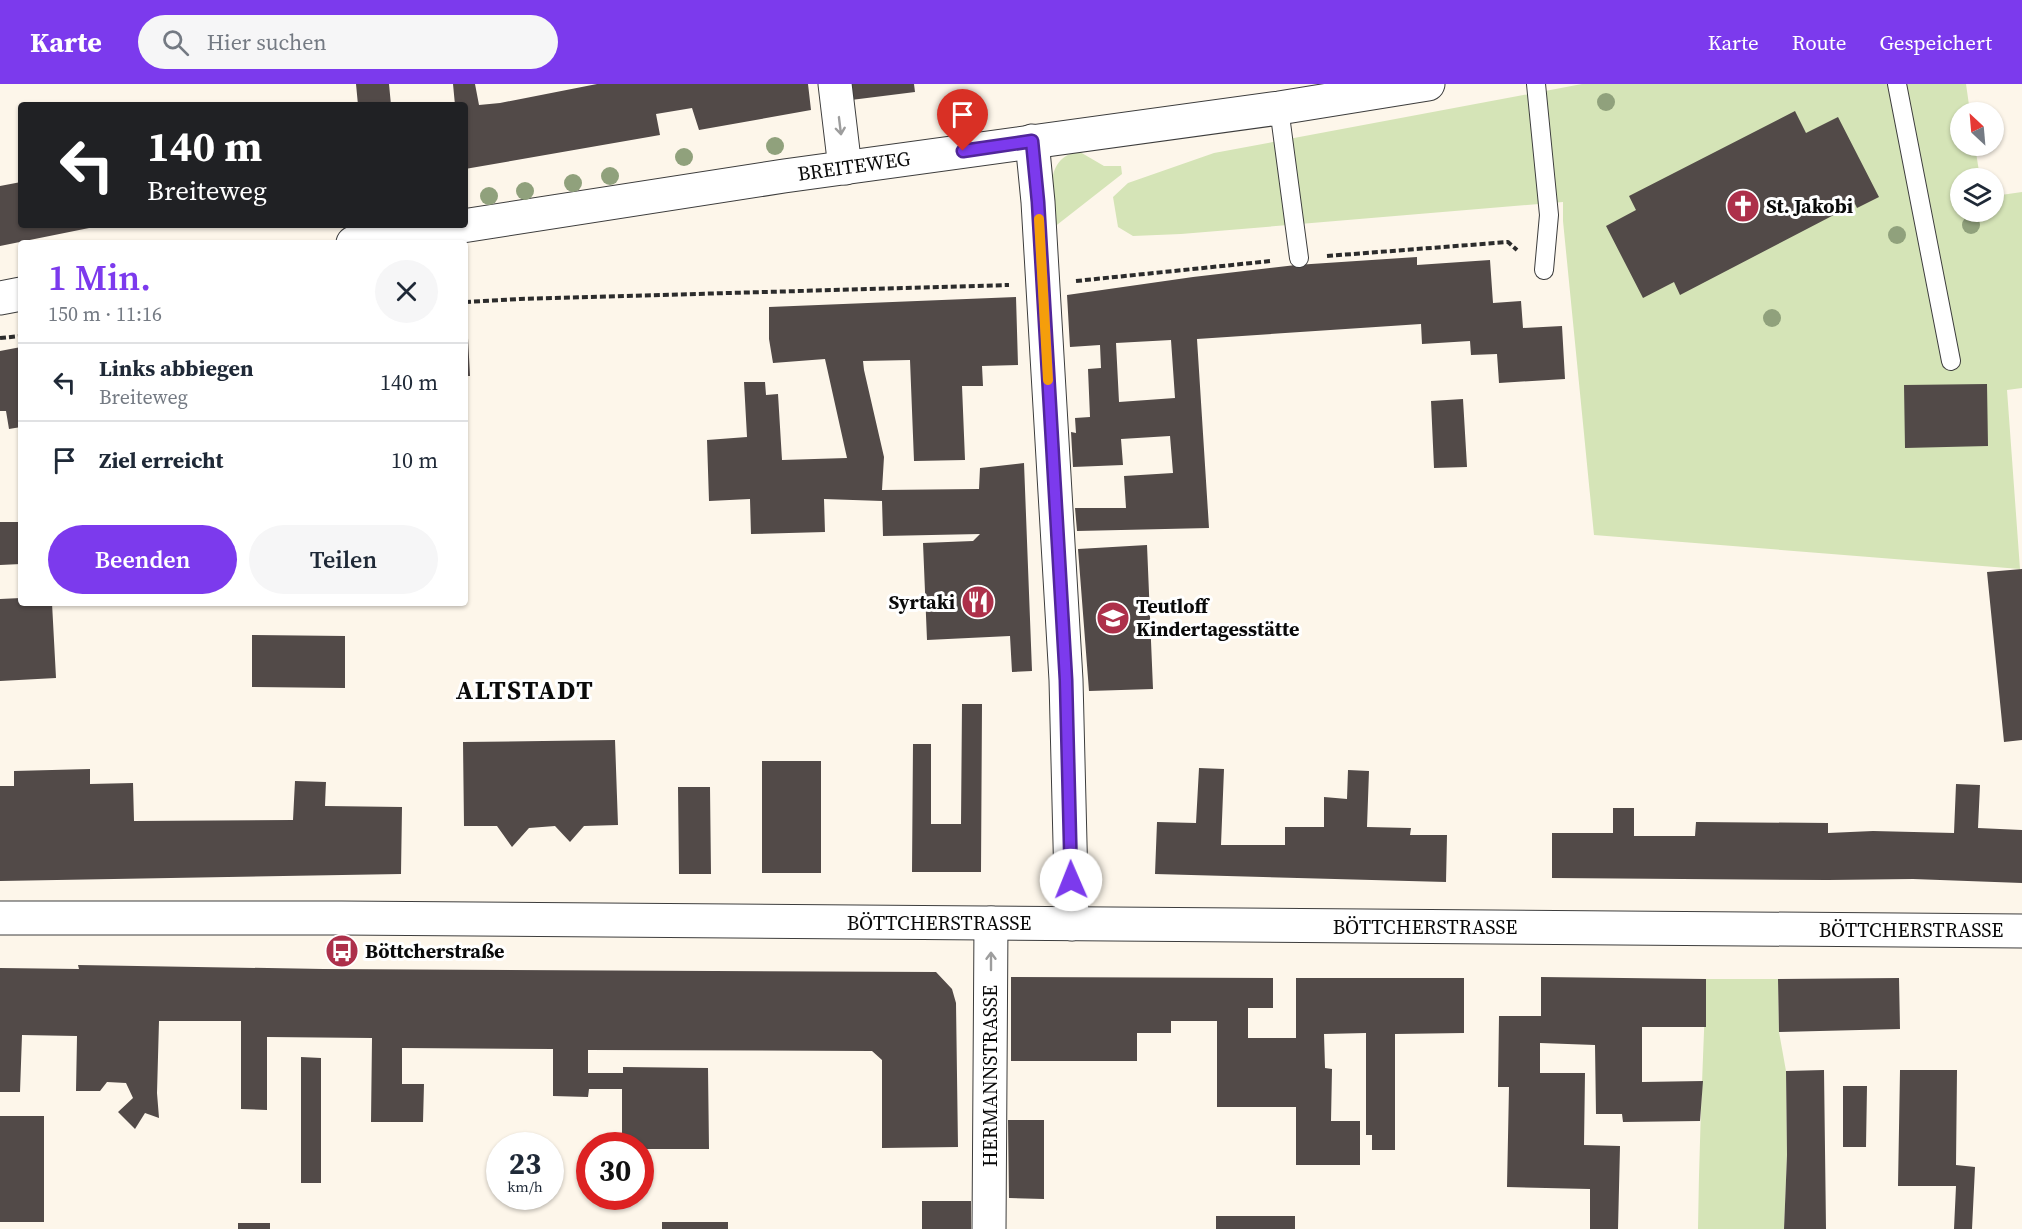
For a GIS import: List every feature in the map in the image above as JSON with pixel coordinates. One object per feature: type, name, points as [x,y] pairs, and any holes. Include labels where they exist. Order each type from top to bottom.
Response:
[{"type":"street","points":[[835,84],[845,168]]},
{"type":"street","name":"BREITEWEG","points":[[468,225],[845,168],[1279,108],[1416,85]]},
{"type":"street","points":[[1032,141],[1038,202],[1066,680],[1072,924]]},
{"type":"street","name":"BREITEWEG","points":[[373,240],[451,228]]},
{"type":"street","points":[[0,298],[18,295]]},
{"type":"street","name":"BÖTTCHERSTRASSE","points":[[0,918],[353,918],[2022,931]]},
{"type":"street","name":"HERMANNSTRASSE","points":[[989,1229],[991,923]]},
{"type":"lane","points":[[1536,84],[1549,215],[1544,270]]},
{"type":"lane","points":[[1897,84],[1950,361]]},
{"type":"lane","points":[[1279,108],[1299,258]]},
{"type":"path","points":[[468,302],[1043,284]]},
{"type":"path","points":[[0,338],[18,336]]},
{"type":"green space","points":[[1582,84],[1966,84],[1969,102],[1950,102],[1950,156],[1977,156],[1978,168],[1950,168],[1950,222],[2004,222],[2004,195],[2022,192],[2022,388],[2007,390],[2020,569],[1594,535],[1563,202],[1181,234],[1133,236],[1118,227],[1113,197],[1128,183],[1214,153]]},
{"type":"green space","points":[[1080,152],[1104,166],[1121,166],[1122,174],[1053,228],[1051,193],[1054,170],[1068,155]]},
{"type":"green space","points":[[1706,979],[1778,979],[1779,1032],[1786,1071],[1787,1155],[1784,1229],[1698,1229]]},
{"type":"building","points":[[356,84],[389,84],[391,102],[358,102]]},
{"type":"building","points":[[453,84],[475,84],[479,105],[597,84],[808,84],[811,110],[699,130],[692,108],[656,114],[660,135],[468,168],[468,102],[455,102]]},
{"type":"building","points":[[849,84],[914,84],[915,92],[851,100]]},
{"type":"building","name":"St. Jakobi","points":[[1795,111],[1806,133],[1838,117],[1879,197],[1857,208],[1855,204],[1680,295],[1674,282],[1643,298],[1606,226],[1636,210],[1629,196]]},
{"type":"building","points":[[18,183],[18,228],[89,228],[30,240],[18,240],[18,242],[0,246],[0,186]]},
{"type":"building","points":[[1417,257],[1417,265],[1490,260],[1493,303],[1521,301],[1523,328],[1562,326],[1565,379],[1499,383],[1497,354],[1471,355],[1470,341],[1422,344],[1421,324],[1197,339],[1209,528],[1077,531],[1075,508],[1126,508],[1124,476],[1173,473],[1170,436],[1121,439],[1123,465],[1073,467],[1071,432],[1076,433],[1075,418],[1090,417],[1088,369],[1101,368],[1100,345],[1070,347],[1067,295],[1296,265]],"holes":[[[1171,340],[1175,398],[1119,402],[1116,343]]]},
{"type":"building","points":[[1016,297],[1018,365],[982,366],[983,386],[962,386],[965,460],[914,461],[910,360],[863,361],[884,457],[882,490],[979,489],[980,468],[1024,463],[1032,671],[1012,672],[1010,636],[927,640],[923,543],[973,541],[980,534],[883,536],[882,501],[824,499],[825,532],[751,534],[750,499],[709,501],[707,440],[747,437],[744,382],[765,382],[766,395],[778,394],[782,460],[847,458],[825,359],[773,363],[769,339],[769,307]]},
{"type":"building","points":[[468,338],[470,376],[468,376]]},
{"type":"building","points":[[18,348],[18,428],[9,429],[6,411],[0,411],[0,351]]},
{"type":"building","points":[[1987,384],[1988,446],[1905,448],[1904,385]]},
{"type":"building","points":[[1463,399],[1467,467],[1434,468],[1431,401]]},
{"type":"building","points":[[0,522],[18,522],[18,564],[0,565]]},
{"type":"building","points":[[1147,545],[1153,689],[1089,691],[1078,549]]},
{"type":"building","points":[[2022,569],[2022,740],[2004,742],[1987,572]]},
{"type":"building","points":[[18,598],[18,606],[52,606],[56,678],[0,681],[0,599]]},
{"type":"building","points":[[252,635],[345,636],[345,688],[252,687]]},
{"type":"building","points":[[962,704],[982,704],[981,872],[912,872],[913,744],[931,744],[931,824],[961,824]]},
{"type":"building","points":[[615,740],[618,825],[584,826],[570,842],[555,826],[529,828],[512,847],[497,826],[464,826],[463,742]]},
{"type":"building","points":[[762,761],[821,761],[821,873],[762,873]]},
{"type":"building","points":[[1199,768],[1224,769],[1221,845],[1285,845],[1285,827],[1324,827],[1324,797],[1347,799],[1348,770],[1369,771],[1367,827],[1411,828],[1410,835],[1447,835],[1446,882],[1155,874],[1157,822],[1196,823]]},
{"type":"building","points":[[90,769],[90,784],[133,783],[134,821],[293,820],[295,781],[326,782],[325,806],[402,807],[401,874],[0,881],[0,786],[14,786],[14,771]]},
{"type":"building","points":[[1956,784],[1980,785],[1978,828],[2022,830],[2022,883],[1913,879],[1552,878],[1552,833],[1613,833],[1613,808],[1634,808],[1634,836],[1695,836],[1696,822],[1828,823],[1828,833],[1873,831],[1954,833]]},
{"type":"building","points":[[678,787],[710,787],[711,874],[679,874]]},
{"type":"building","points":[[78,965],[323,969],[936,972],[952,989],[956,1003],[958,1147],[882,1148],[882,1060],[872,1051],[588,1050],[588,1073],[623,1073],[623,1067],[708,1068],[709,1149],[654,1149],[654,1132],[622,1132],[622,1089],[589,1089],[588,1097],[553,1096],[553,1049],[402,1048],[402,1084],[424,1084],[423,1122],[371,1122],[372,1038],[267,1037],[267,1110],[241,1109],[241,1021],[159,1021],[157,1093],[159,1118],[145,1113],[135,1129],[118,1112],[133,1098],[126,1083],[107,1082],[100,1091],[76,1091],[77,1036],[22,1035],[20,1092],[0,1092],[0,968],[79,969]]},
{"type":"building","points":[[1011,977],[1273,978],[1273,1008],[1248,1008],[1248,1038],[1296,1038],[1296,978],[1464,978],[1464,1033],[1395,1034],[1395,1150],[1372,1150],[1372,1135],[1366,1135],[1366,1033],[1324,1034],[1325,1068],[1332,1069],[1331,1121],[1360,1121],[1360,1165],[1296,1165],[1296,1107],[1217,1107],[1217,1021],[1171,1021],[1171,1033],[1137,1033],[1137,1061],[1011,1061]]},
{"type":"building","points":[[1541,977],[1706,979],[1706,1027],[1642,1027],[1642,1082],[1703,1081],[1700,1121],[1623,1122],[1622,1114],[1596,1114],[1595,1045],[1540,1043],[1540,1073],[1585,1073],[1584,1145],[1620,1146],[1618,1229],[1590,1229],[1590,1189],[1507,1187],[1509,1087],[1498,1087],[1499,1016],[1541,1016]]},
{"type":"building","points":[[1899,978],[1900,1029],[1779,1032],[1778,979]]},
{"type":"building","points":[[301,1057],[321,1058],[321,1183],[301,1183]]},
{"type":"building","points":[[1824,1070],[1826,1229],[1784,1229],[1787,1155],[1786,1071]]},
{"type":"building","points":[[1900,1070],[1957,1070],[1956,1165],[1975,1167],[1972,1229],[1954,1229],[1956,1186],[1898,1186]]},
{"type":"building","points":[[1843,1086],[1867,1086],[1866,1147],[1843,1147]]},
{"type":"building","points":[[0,1116],[44,1116],[44,1222],[0,1222]]},
{"type":"building","points":[[1008,1120],[1044,1120],[1044,1199],[1009,1198]]},
{"type":"building","points":[[922,1201],[971,1201],[971,1229],[922,1229]]},
{"type":"building","points":[[1216,1216],[1295,1216],[1295,1229],[1216,1229]]},
{"type":"building","points":[[662,1222],[728,1222],[728,1229],[662,1229]]},
{"type":"building","points":[[238,1223],[270,1223],[270,1229],[238,1229]]},
{"type":"slow traffic","points":[[1039,219],[1048,380]]},
{"type":"place","name":"St. Jakobi","points":[[1743,206]]},
{"type":"place","name":"Syrtaki","points":[[978,602]]},
{"type":"place","name":"Teutloff Kindertagesstätte","points":[[1113,618]]},
{"type":"place","name":"Böttcherstraße","points":[[342,951]]},
{"type":"district","name":"ALTSTADT","points":[[525,690]]},
{"type":"route","points":[[963,151],[1032,141],[1038,202],[1066,680],[1071,880]]}]
